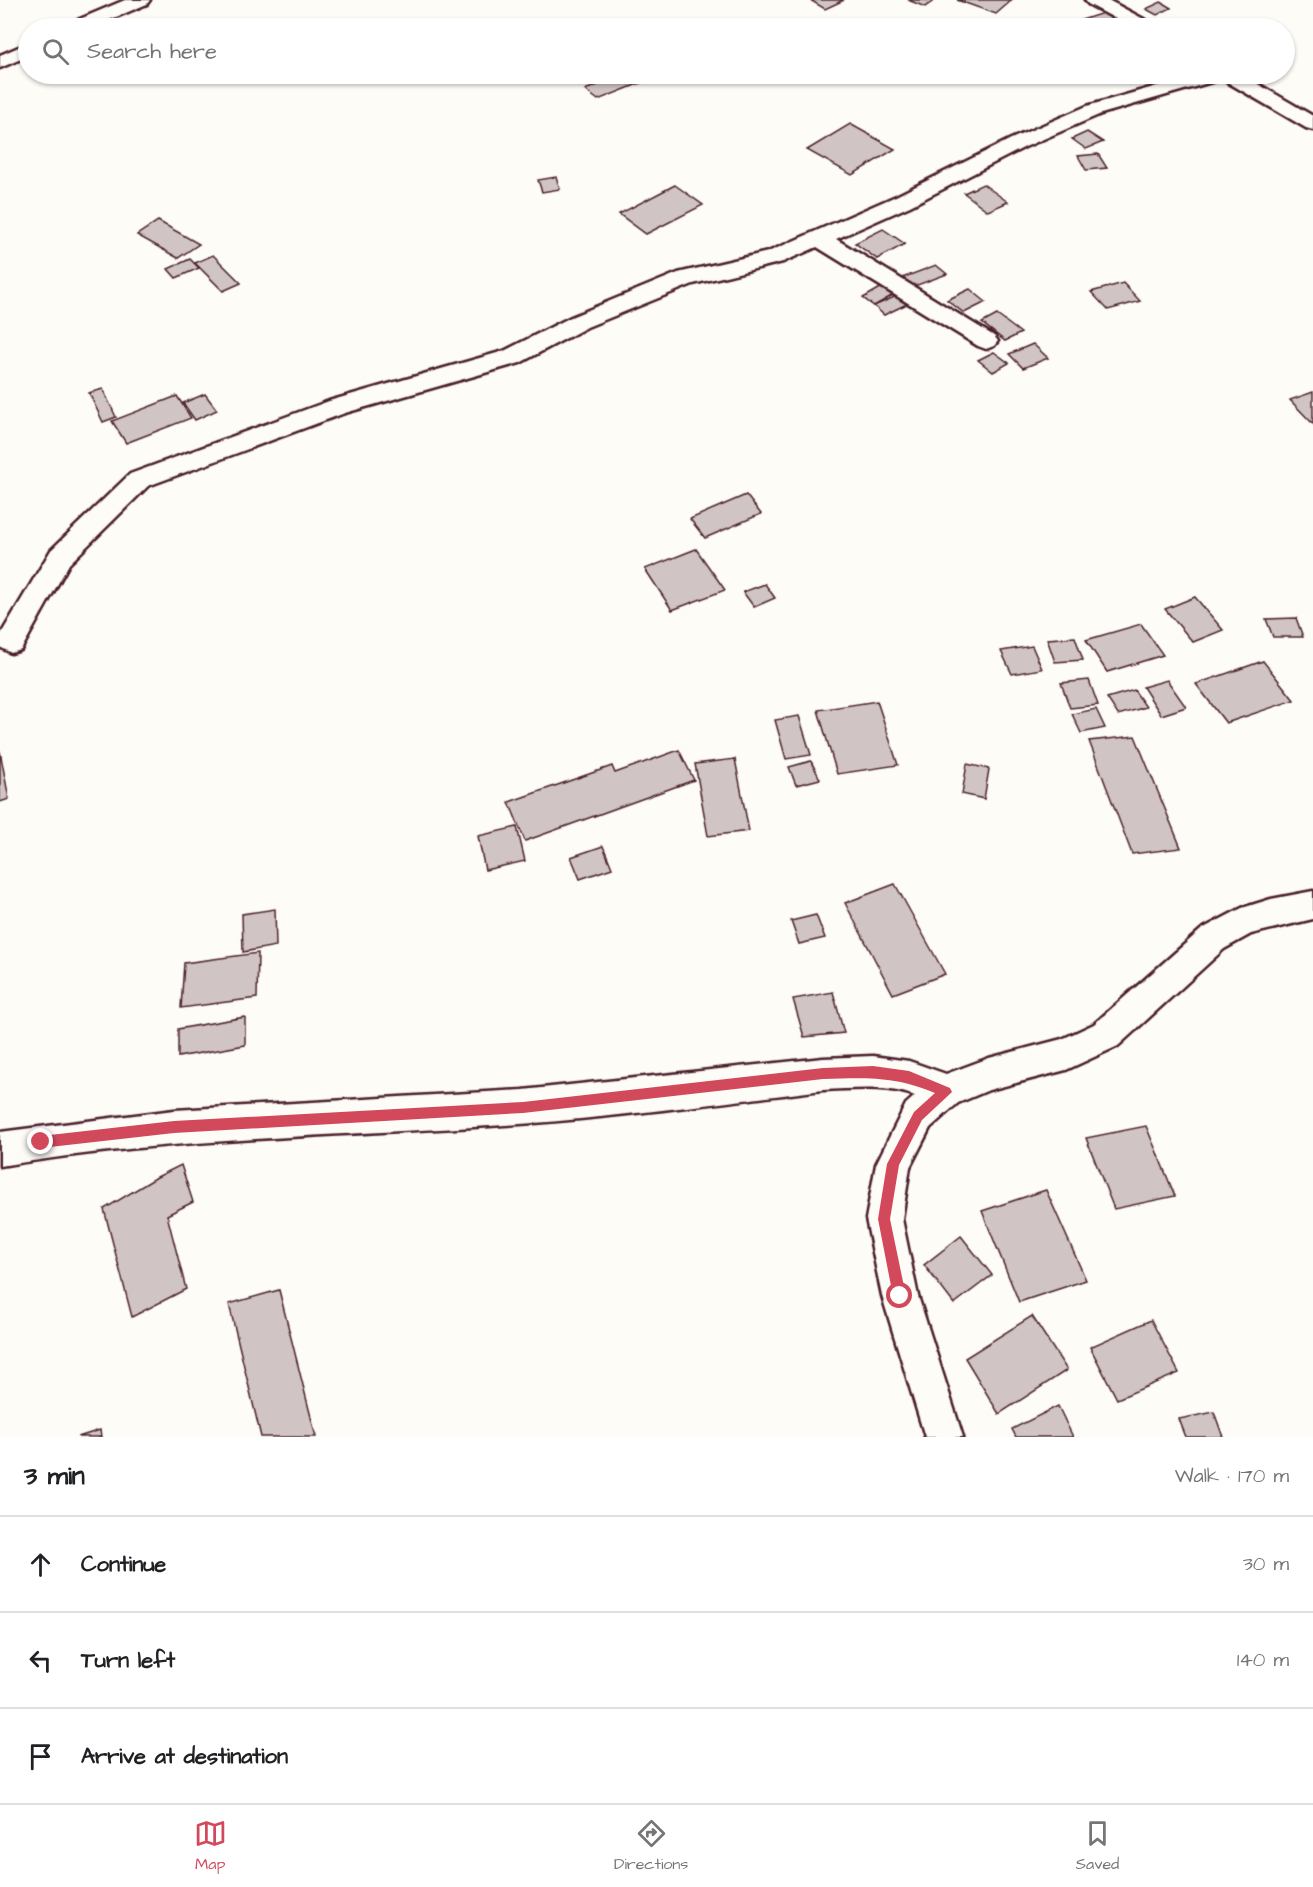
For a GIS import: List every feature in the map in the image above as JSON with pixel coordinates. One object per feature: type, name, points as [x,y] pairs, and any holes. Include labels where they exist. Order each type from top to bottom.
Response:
[{"type":"street","points":[[99,18],[141,0]]},
{"type":"street","points":[[1094,0],[1127,18]]},
{"type":"street","points":[[0,62],[18,54]]},
{"type":"street","points":[[11,642],[60,557],[139,480],[337,407],[512,357],[579,322],[686,278],[775,257],[903,201],[1018,143],[1094,110],[1184,84]]},
{"type":"street","points":[[1245,84],[1313,124]]},
{"type":"street","points":[[819,238],[986,341]]},
{"type":"street","points":[[944,1437],[900,1296],[884,1219],[893,1164],[918,1116],[946,1092],[989,1074],[1066,1054],[1106,1035],[1213,939],[1242,922],[1271,913],[1313,905]]},
{"type":"street","points":[[0,1149],[41,1142],[174,1127],[523,1107],[823,1074],[873,1072],[909,1077],[946,1092]]},
{"type":"building","points":[[810,0],[844,0],[825,9]]},
{"type":"building","points":[[908,0],[935,0],[925,7]]},
{"type":"building","points":[[957,0],[1012,0],[996,14]]},
{"type":"building","points":[[1161,2],[1171,8],[1157,15],[1146,9]]},
{"type":"building","points":[[1103,13],[1111,18],[1088,18]]},
{"type":"building","points":[[600,84],[638,84],[598,100],[585,90]]},
{"type":"building","points":[[850,124],[895,149],[852,175],[807,150]]},
{"type":"building","points":[[1087,132],[1103,142],[1086,149],[1072,139]]},
{"type":"building","points":[[1098,154],[1107,168],[1086,170],[1078,156]]},
{"type":"building","points":[[556,177],[560,189],[542,192],[538,180]]},
{"type":"building","points":[[983,184],[1008,202],[988,211],[964,193]]},
{"type":"building","points":[[675,185],[703,205],[646,234],[619,214]]},
{"type":"building","points":[[158,221],[199,244],[178,258],[137,235]]},
{"type":"building","points":[[883,229],[905,244],[877,259],[855,243]]},
{"type":"building","points":[[213,255],[241,283],[223,291],[195,263]]},
{"type":"building","points":[[190,259],[199,268],[176,278],[168,269]]},
{"type":"building","points":[[936,265],[947,274],[912,287],[902,278]]},
{"type":"building","points":[[1123,283],[1140,301],[1108,310],[1091,292]]},
{"type":"building","points":[[884,286],[895,294],[874,306],[863,298]]},
{"type":"building","points":[[970,289],[986,302],[964,313],[947,300]]},
{"type":"building","points":[[899,295],[909,303],[884,315],[874,306]]},
{"type":"building","points":[[997,315],[1021,333],[1005,341],[982,323]]},
{"type":"building","points":[[1033,344],[1048,358],[1023,368],[1009,354]]},
{"type":"building","points":[[994,352],[1009,363],[993,372],[978,360]]},
{"type":"building","points":[[103,389],[116,417],[103,422],[89,393]]},
{"type":"building","points":[[1313,392],[1313,424],[1290,400]]},
{"type":"building","points":[[205,394],[217,410],[195,420],[183,403]]},
{"type":"building","points":[[177,396],[191,418],[126,443],[112,421]]},
{"type":"building","points":[[746,495],[761,514],[705,538],[690,519]]},
{"type":"building","points":[[696,549],[725,590],[672,610],[645,569]]},
{"type":"building","points":[[765,584],[775,598],[754,607],[743,592]]},
{"type":"building","points":[[1195,597],[1223,630],[1193,642],[1165,609]]},
{"type":"building","points":[[1296,618],[1303,637],[1273,637],[1266,619]]},
{"type":"building","points":[[1141,624],[1163,655],[1107,672],[1086,640]]},
{"type":"building","points":[[1075,637],[1083,660],[1055,662],[1047,639]]},
{"type":"building","points":[[1032,646],[1042,669],[1012,674],[1001,651]]},
{"type":"building","points":[[1263,661],[1294,700],[1226,723],[1196,684]]},
{"type":"building","points":[[1089,680],[1098,705],[1070,708],[1061,683]]},
{"type":"building","points":[[1167,680],[1186,707],[1161,715],[1143,687]]},
{"type":"building","points":[[1134,690],[1146,707],[1118,715],[1107,698]]},
{"type":"building","points":[[877,701],[898,765],[837,774],[818,710]]},
{"type":"building","points":[[1096,709],[1105,728],[1081,733],[1072,714]]},
{"type":"building","points":[[799,716],[811,755],[786,759],[775,720]]},
{"type":"building","points":[[1135,736],[1181,848],[1132,854],[1089,741]]},
{"type":"building","points":[[679,750],[694,780],[525,841],[509,802],[612,766],[615,773]]},
{"type":"building","points":[[0,751],[9,799],[0,802]]},
{"type":"building","points":[[735,759],[749,831],[708,836],[695,764]]},
{"type":"building","points":[[811,761],[820,779],[796,785],[789,767]]},
{"type":"building","points":[[967,764],[989,769],[984,799],[962,794]]},
{"type":"building","points":[[517,827],[525,861],[485,870],[478,836]]},
{"type":"building","points":[[603,846],[612,868],[580,879],[571,857]]},
{"type":"building","points":[[895,884],[945,974],[893,994],[845,903]]},
{"type":"building","points":[[275,909],[276,946],[243,952],[242,914]]},
{"type":"building","points":[[816,915],[825,938],[799,944],[791,921]]},
{"type":"building","points":[[258,953],[257,998],[181,1008],[184,963]]},
{"type":"building","points":[[833,992],[844,1033],[804,1037],[793,999]]},
{"type":"building","points":[[245,1017],[245,1045],[178,1057],[178,1029]]},
{"type":"building","points":[[1146,1126],[1175,1196],[1114,1209],[1086,1138]]},
{"type":"building","points":[[181,1165],[193,1202],[167,1215],[186,1289],[132,1317],[104,1209]]},
{"type":"building","points":[[1046,1190],[1086,1280],[1019,1302],[982,1211]]},
{"type":"building","points":[[961,1236],[992,1275],[954,1304],[924,1265]]},
{"type":"building","points":[[279,1290],[316,1437],[261,1437],[229,1304]]},
{"type":"building","points":[[1032,1316],[1067,1370],[999,1414],[965,1358]]},
{"type":"building","points":[[1151,1320],[1179,1373],[1117,1399],[1090,1347]]},
{"type":"building","points":[[1058,1406],[1073,1437],[1016,1437],[1012,1429]]},
{"type":"building","points":[[1214,1412],[1223,1437],[1186,1437],[1179,1419]]},
{"type":"building","points":[[100,1430],[101,1437],[78,1437]]},
{"type":"route","points":[[41,1142],[174,1127],[416,1115],[523,1107],[823,1074],[873,1072],[909,1077],[946,1092],[918,1116],[893,1164],[884,1219],[900,1296]]}]
